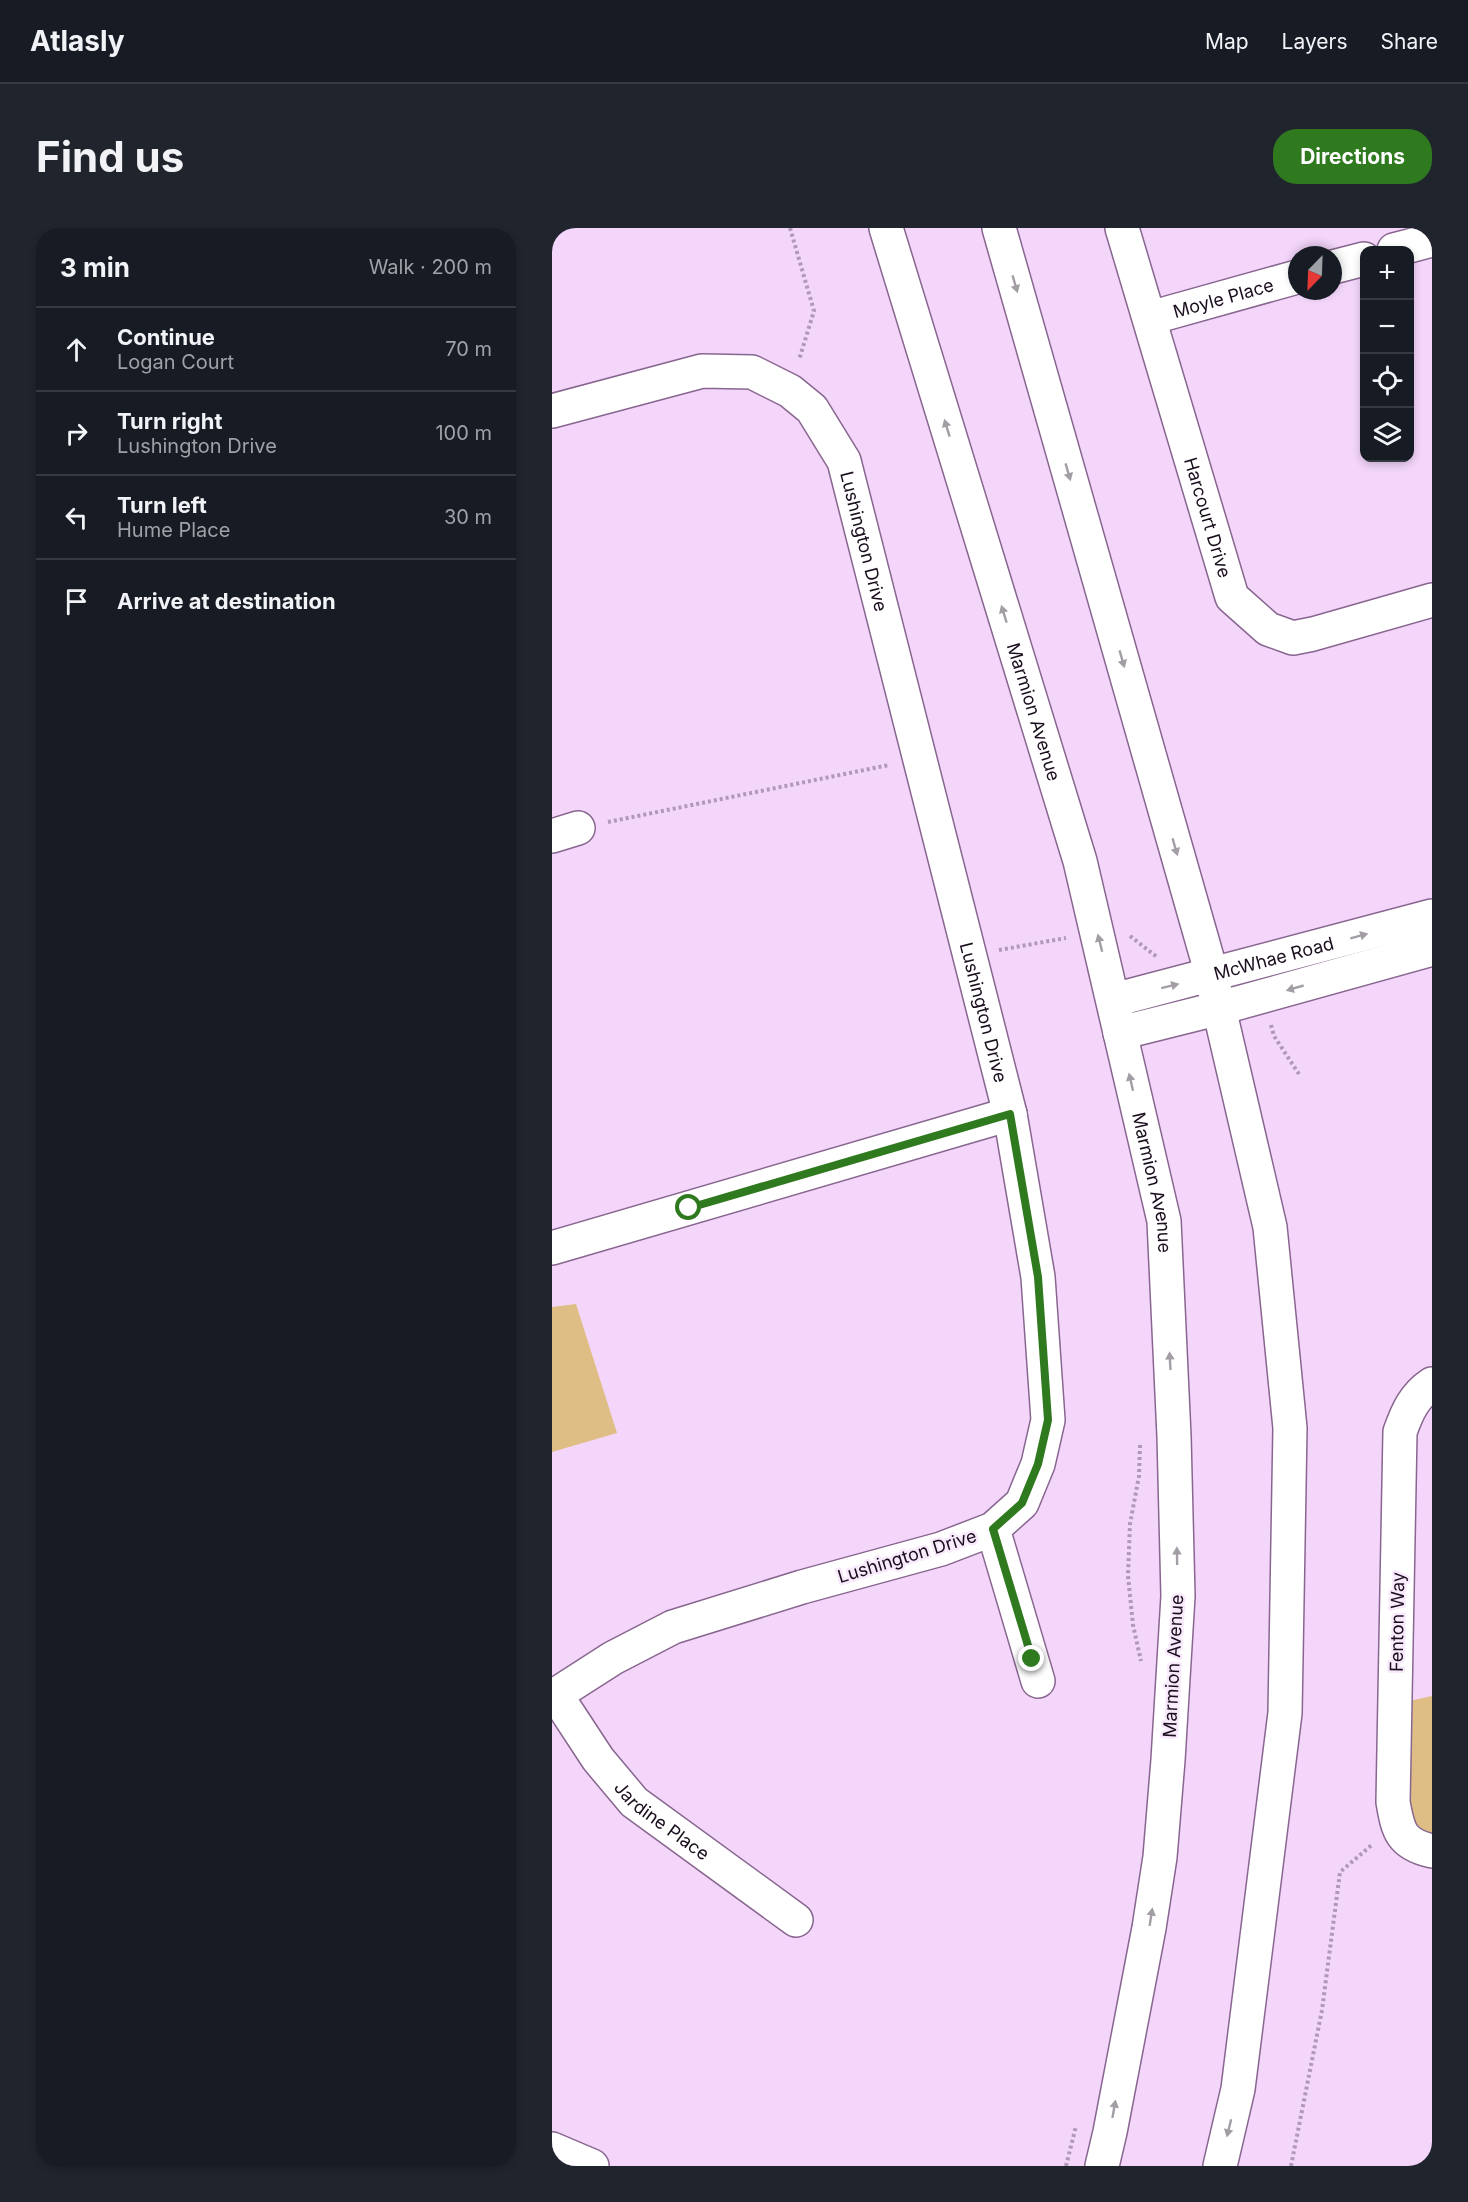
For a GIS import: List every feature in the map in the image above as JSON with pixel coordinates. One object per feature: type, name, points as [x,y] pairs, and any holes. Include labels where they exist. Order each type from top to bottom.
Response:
[{"type":"main road","name":"Marmion Avenue","points":[[886,228],[1080,861],[1164,1221],[1174,1436],[1178,1596],[1160,1857],[1149,1928],[1110,2132],[1101,2166]]},
{"type":"main road","points":[[999,228],[1212,975],[1270,1227],[1290,1428],[1285,1713],[1238,2089],[1220,2166]]},
{"type":"main road","name":"Harcourt Drive","points":[[1122,228],[1232,597],[1268,629],[1293,638],[1432,600]]},
{"type":"main road","points":[[1409,246],[1432,240]]},
{"type":"main road","points":[[1342,265],[1360,260]]},
{"type":"main road","name":"Moyle Place","points":[[1150,318],[1288,280]]},
{"type":"main road","name":"Lushington Drive","points":[[552,411],[702,371],[752,372],[790,391],[812,409],[844,461],[1010,1114],[1038,1277],[1048,1420],[1038,1464],[1022,1503],[993,1529],[941,1549],[802,1587],[673,1627],[613,1658],[554,1696]]},
{"type":"main road","name":"McWhae Road","points":[[1113,999],[1432,916]]},
{"type":"main road","name":"McWhae Road","points":[[1120,1034],[1432,949]]},
{"type":"main road","points":[[552,1248],[1010,1114]]},
{"type":"main road","name":"Fenton Way","points":[[1397,1825],[1393,1802],[1400,1432],[1411,1404],[1420,1392],[1432,1384]]},
{"type":"main road","points":[[993,1529],[1038,1681]]},
{"type":"main road","name":"Jardine Place","points":[[554,1696],[598,1759],[634,1802],[796,1920]]},
{"type":"main road","points":[[1397,1825],[1404,1838],[1410,1843],[1432,1851]]},
{"type":"main road","points":[[552,2149],[592,2166]]},
{"type":"path","points":[[790,228],[814,311],[790,391]]},
{"type":"path","points":[[565,832],[919,759]]},
{"type":"path","points":[[1140,1440],[1139,1476],[1130,1524],[1128,1576],[1132,1625],[1142,1665]]},
{"type":"path","points":[[1291,2166],[1322,2010],[1340,1872],[1397,1825]]},
{"type":"path","points":[[1066,2166],[1078,2119]]},
{"type":"shaded area","points":[[576,1304],[617,1433],[552,1452],[552,1307]]},
{"type":"shaded area","points":[[1432,1696],[1432,1840],[1404,1838],[1395,1704]]},
{"type":"route","points":[[689,1208],[1010,1114],[1038,1277],[1048,1420],[1038,1464],[1022,1503],[993,1529],[1032,1659]]}]
